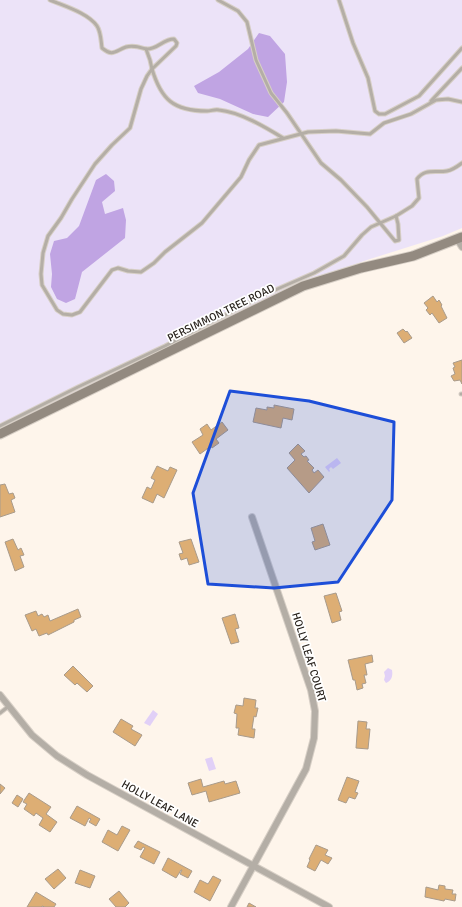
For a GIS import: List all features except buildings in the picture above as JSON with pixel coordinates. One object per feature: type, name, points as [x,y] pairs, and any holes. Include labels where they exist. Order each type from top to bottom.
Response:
[{"type":"main road","name":"PERSIMMON TREE ROAD","points":[[0,434],[303,286],[361,268],[413,256],[459,238]]},
{"type":"street","points":[[459,238],[462,247]]},
{"type":"street","name":"HOLLY LEAF COURT","points":[[231,907],[306,769],[314,738],[315,711],[311,690],[252,517]]},
{"type":"street","name":"HOLLY LEAF LANE","points":[[0,695],[32,735],[69,764],[329,907]]},
{"type":"lane","points":[[50,0],[74,10],[90,19],[98,27],[102,48],[109,53],[116,52],[126,47],[138,46],[146,49],[157,47],[170,39],[174,39],[177,43],[176,46],[152,69],[147,76],[141,89],[130,128],[95,164],[48,236],[43,253],[41,274],[42,285],[57,310],[63,314],[72,315],[80,312],[112,270],[118,268],[128,271],[141,272],[202,223],[241,177],[249,160],[259,145],[301,134],[336,131],[370,134],[384,123],[411,114],[436,100],[442,99],[462,102]]},
{"type":"lane","points":[[218,0],[238,11],[247,22],[256,60],[272,93],[321,163],[341,180],[367,207],[395,241],[399,240],[396,216]]},
{"type":"lane","points":[[338,0],[352,43],[368,78],[375,111],[379,114],[385,114],[419,96],[462,48]]},
{"type":"lane","points":[[146,49],[155,80],[162,94],[171,103],[185,109],[207,111],[218,109],[245,117],[283,138]]},
{"type":"lane","points":[[429,103],[462,68]]},
{"type":"lane","points":[[0,426],[165,346],[266,294],[314,273],[344,256],[362,235],[372,227],[396,216],[412,206],[418,198],[417,179],[421,174],[425,172],[449,171],[462,163]]},
{"type":"lane","points":[[0,713],[9,706]]},
{"type":"highlighted area","points":[[230,391],[309,401],[394,422],[392,500],[338,582],[274,588],[208,584],[193,493]]},
{"type":"shaded area","points":[[0,0],[462,0],[462,228],[443,236],[298,284],[0,431]]},
{"type":"shaded area","points":[[259,33],[270,36],[285,54],[287,82],[284,102],[268,117],[253,114],[220,99],[198,93],[194,86],[219,72],[248,49]]},
{"type":"shaded area","points":[[106,174],[114,181],[115,191],[102,202],[105,214],[123,208],[126,220],[125,238],[82,272],[75,299],[66,303],[57,299],[51,287],[52,274],[50,254],[54,241],[67,238],[79,226],[96,180]]},
{"type":"shaded area","points":[[337,458],[341,463],[333,469],[331,467],[329,472],[325,467]]},
{"type":"shaded area","points":[[388,668],[392,670],[392,676],[390,681],[386,683],[384,680],[384,672]]},
{"type":"shaded area","points":[[153,710],[158,714],[150,726],[144,723]]},
{"type":"shaded area","points":[[212,757],[216,769],[209,771],[205,759]]}]
